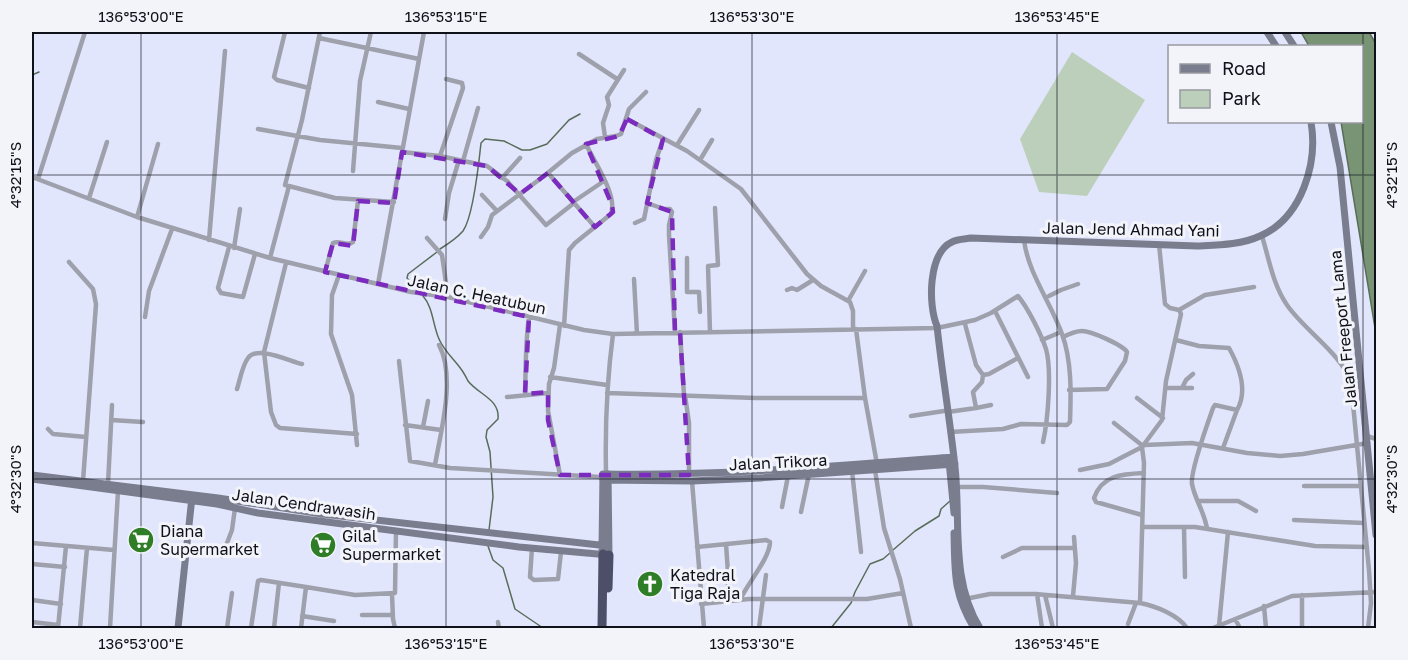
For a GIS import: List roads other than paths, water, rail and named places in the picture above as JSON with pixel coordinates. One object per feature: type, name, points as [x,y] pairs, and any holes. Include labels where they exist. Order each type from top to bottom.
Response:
[{"type":"highway","points":[[604,628],[606,550]]},
{"type":"main road","points":[[1267,32],[1275,45]]},
{"type":"main road","points":[[1285,32],[1293,45]]},
{"type":"main road","name":"Jalan Jend Ahmad Yani","points":[[980,628],[965,599],[961,577],[957,487],[935,325],[932,281],[938,256],[952,242],[971,238],[1083,243],[1225,245],[1245,242],[1262,236],[1287,215],[1303,190],[1312,159],[1311,123]]},
{"type":"main road","name":"Jalan Freeport Lama","points":[[1331,123],[1340,167],[1377,535]]},
{"type":"main road","name":"Jalan Jend Ahmad Yani","points":[[946,411],[951,432],[955,583],[961,602],[974,628]]},
{"type":"main road","name":"Jalan Trikora","points":[[691,478],[952,461]]},
{"type":"main road","name":"Jalan Trikora","points":[[604,476],[691,478],[788,476],[852,469]]},
{"type":"main road","name":"Jalan Cendrawasih","points":[[32,475],[108,484],[396,530],[519,537],[606,550]]},
{"type":"main road","points":[[604,476],[606,550]]},
{"type":"main road","name":"Jalan Cendrawasih","points":[[32,479],[192,498],[235,508],[446,532],[519,547],[561,552],[606,550]]},
{"type":"main road","points":[[177,628],[192,498]]},
{"type":"main road","points":[[519,537],[519,547]]},
{"type":"street","points":[[38,179],[85,32]]},
{"type":"street","points":[[285,32],[274,77],[277,80],[309,88]]},
{"type":"street","points":[[353,171],[360,81],[370,32]]},
{"type":"street","points":[[378,284],[424,32]]},
{"type":"street","points":[[394,202],[335,198],[285,185],[298,137],[320,34],[419,59]]},
{"type":"street","points":[[209,240],[225,51]]},
{"type":"street","points":[[579,54],[617,79]]},
{"type":"street","points":[[605,136],[603,123],[609,105],[606,99],[624,70]]},
{"type":"street","points":[[440,156],[463,88],[462,83],[446,79]]},
{"type":"street","points":[[481,237],[488,227],[489,217],[572,153],[605,136],[621,134],[629,110],[646,92]]},
{"type":"street","points":[[378,102],[409,109]]},
{"type":"street","points":[[445,219],[449,194],[478,108]]},
{"type":"street","points":[[677,145],[699,110]]},
{"type":"street","points":[[627,119],[677,145],[746,194],[788,252],[813,280],[848,301],[853,307],[885,534],[911,628]]},
{"type":"street","points":[[258,129],[298,137],[440,156],[487,166],[520,194],[546,225],[604,181]]},
{"type":"street","points":[[635,222],[644,219],[656,160],[663,139]]},
{"type":"street","points":[[700,160],[712,140]]},
{"type":"street","points":[[89,198],[107,142]]},
{"type":"street","points":[[137,217],[158,144]]},
{"type":"street","points":[[560,475],[548,420],[548,393],[562,325],[569,250],[611,213],[612,209],[610,192],[586,144]]},
{"type":"street","points":[[502,178],[520,158]]},
{"type":"street","points":[[548,173],[595,227]]},
{"type":"street","name":"Jalan C. Heatubun","points":[[32,177],[137,217],[231,248],[411,292],[448,297],[562,325],[613,334],[855,329],[965,324],[995,311],[1018,296],[1042,340],[1047,358],[1047,424],[1043,442]]},
{"type":"street","points":[[270,258],[288,186]]},
{"type":"street","points":[[482,195],[497,211]]},
{"type":"street","points":[[325,272],[333,243],[354,242],[358,201]]},
{"type":"street","points":[[648,203],[670,209],[672,212],[669,235],[688,423],[704,628]]},
{"type":"street","points":[[710,332],[708,266],[718,265],[715,208]]},
{"type":"street","points":[[240,209],[218,288],[221,293],[243,297],[255,254]]},
{"type":"street","points":[[145,317],[149,291],[172,229]]},
{"type":"street","points":[[1262,236],[1277,285],[1287,306],[1339,362],[1349,378],[1373,592],[1368,628]]},
{"type":"street","points":[[427,238],[442,255],[448,297]]},
{"type":"street","points":[[951,432],[1003,429],[1022,424],[1068,424],[1068,364],[1062,334],[1032,266],[1024,240]]},
{"type":"street","points":[[1159,244],[1166,306],[1179,310],[1205,295],[1254,287]]},
{"type":"street","points":[[687,258],[687,292],[699,292],[700,312]]},
{"type":"street","points":[[69,262],[95,294],[96,304],[83,481]]},
{"type":"street","points":[[286,262],[264,352],[268,399],[276,425],[357,434]]},
{"type":"street","points":[[848,301],[865,271]]},
{"type":"street","points":[[339,275],[332,295],[331,334],[352,395],[357,445]]},
{"type":"street","points":[[634,279],[637,334]]},
{"type":"street","points":[[787,290],[792,288],[797,290],[813,280]]},
{"type":"street","points":[[1049,296],[1078,284]]},
{"type":"street","points":[[1128,624],[1138,603],[1144,473],[1143,446],[1163,418],[1166,388],[1181,314],[1179,310]]},
{"type":"street","points":[[995,311],[1028,377]]},
{"type":"street","points":[[525,394],[527,369],[524,364],[529,317]]},
{"type":"street","points":[[965,324],[976,365],[983,375],[982,382],[973,392],[976,408]]},
{"type":"street","points":[[1042,340],[1062,334],[1088,332],[1123,346],[1127,352],[1125,361],[1107,389],[1069,390]]},
{"type":"street","points":[[399,362],[410,461],[450,468],[604,476],[607,385],[613,334]]},
{"type":"street","points":[[1176,340],[1198,346],[1229,348],[1244,394],[1223,448]]},
{"type":"street","points":[[435,465],[446,396],[444,357],[439,345]]},
{"type":"street","points":[[237,389],[249,356],[264,352],[302,364]]},
{"type":"street","points":[[983,375],[1018,358]]},
{"type":"street","points":[[1182,388],[1185,380],[1193,374]]},
{"type":"street","points":[[550,377],[607,385]]},
{"type":"street","points":[[1166,388],[1192,388]]},
{"type":"street","points":[[507,397],[548,393]]},
{"type":"street","points":[[607,393],[756,398],[865,398]]},
{"type":"street","points":[[1137,398],[1163,418]]},
{"type":"street","points":[[423,427],[428,401]]},
{"type":"street","points":[[108,484],[112,405]]},
{"type":"street","points":[[911,416],[991,405]]},
{"type":"street","points":[[1207,529],[1192,486],[1192,477],[1213,406],[1238,410]]},
{"type":"street","points":[[111,420],[143,422]]},
{"type":"street","points":[[1114,423],[1143,446]]},
{"type":"street","points":[[405,425],[441,430]]},
{"type":"street","points":[[48,429],[54,434],[86,436]]},
{"type":"street","points":[[1080,470],[1109,464],[1143,446],[1176,443],[1280,456],[1358,445],[1367,439],[1377,439]]},
{"type":"street","points":[[852,469],[861,552]]},
{"type":"street","points":[[1142,515],[1096,502],[1094,498],[1101,485],[1112,477],[1144,473]]},
{"type":"street","points":[[801,512],[809,474]]},
{"type":"street","points":[[783,507],[788,476]]},
{"type":"street","points":[[1304,486],[1361,486]]},
{"type":"street","points":[[957,487],[1057,493]]},
{"type":"street","points":[[110,628],[118,491]]},
{"type":"street","points":[[1198,501],[1238,501],[1256,511]]},
{"type":"street","points":[[222,556],[232,530],[235,508]]},
{"type":"street","points":[[1294,520],[1364,523]]},
{"type":"street","points":[[1142,526],[1184,526],[1315,546],[1367,547]]},
{"type":"street","points":[[1184,526],[1185,577]]},
{"type":"street","points":[[250,628],[257,583],[261,580],[355,595],[392,594],[396,591],[396,530]]},
{"type":"street","points":[[1222,626],[1228,532]]},
{"type":"street","points":[[1073,596],[1074,537]]},
{"type":"street","points":[[697,546],[766,540],[770,542],[769,550],[740,600]]},
{"type":"street","points":[[32,543],[114,550]]},
{"type":"street","points":[[726,544],[728,601]]},
{"type":"street","points":[[32,622],[58,627],[66,546]]},
{"type":"street","points":[[532,548],[530,577],[534,580],[558,579],[561,552]]},
{"type":"street","points":[[1003,557],[1022,548],[1075,548]]},
{"type":"street","points":[[80,628],[87,549]]},
{"type":"street","points":[[32,564],[64,567]]},
{"type":"street","points":[[759,628],[766,575]]},
{"type":"street","points":[[274,628],[279,583]]},
{"type":"street","points":[[301,628],[306,587]]},
{"type":"street","points":[[1213,628],[1264,606],[1302,595],[1373,592]]},
{"type":"street","points":[[227,628],[232,593]]},
{"type":"street","points":[[701,604],[762,599],[867,599],[903,593]]},
{"type":"street","points":[[392,594],[392,615],[396,628]]},
{"type":"street","points":[[965,599],[990,594],[1037,594],[1138,603],[1149,605],[1179,620],[1186,628]]},
{"type":"street","points":[[1037,594],[1042,628]]},
{"type":"street","points":[[1045,595],[1053,628]]},
{"type":"street","points":[[1302,595],[1302,628]]},
{"type":"street","points":[[32,600],[61,604]]},
{"type":"street","points":[[1264,606],[1266,628]]},
{"type":"street","points":[[362,615],[392,615]]},
{"type":"street","points":[[302,616],[334,621]]},
{"type":"street","points":[[1235,619],[1240,628]]},
{"type":"street","points":[[498,622],[499,628]]},
{"type":"waterway","points":[[32,75],[39,72]]},
{"type":"waterway","points":[[440,249],[458,236],[467,224],[475,189],[481,143],[485,139],[504,141],[522,150],[530,150],[547,144],[569,120],[580,114]]},
{"type":"waterway","points":[[420,292],[407,278],[408,274],[437,252]]},
{"type":"waterway","points":[[423,296],[429,306],[441,343],[468,381],[492,402],[498,412],[498,419],[487,430],[486,437],[490,452],[493,497],[489,530]]},
{"type":"waterway","points":[[893,550],[915,531],[939,516],[941,509],[950,501]]},
{"type":"waterway","points":[[488,546],[493,560],[503,568],[515,609],[543,628]]},
{"type":"waterway","points":[[831,628],[851,603],[870,564],[883,559],[890,553]]},
{"type":"place","name":"Diana Supermarket","points":[[141,540]]},
{"type":"place","name":"Gilal Supermarket","points":[[323,545]]},
{"type":"place","name":"Katedral Tiga Raja","points":[[650,584]]}]
